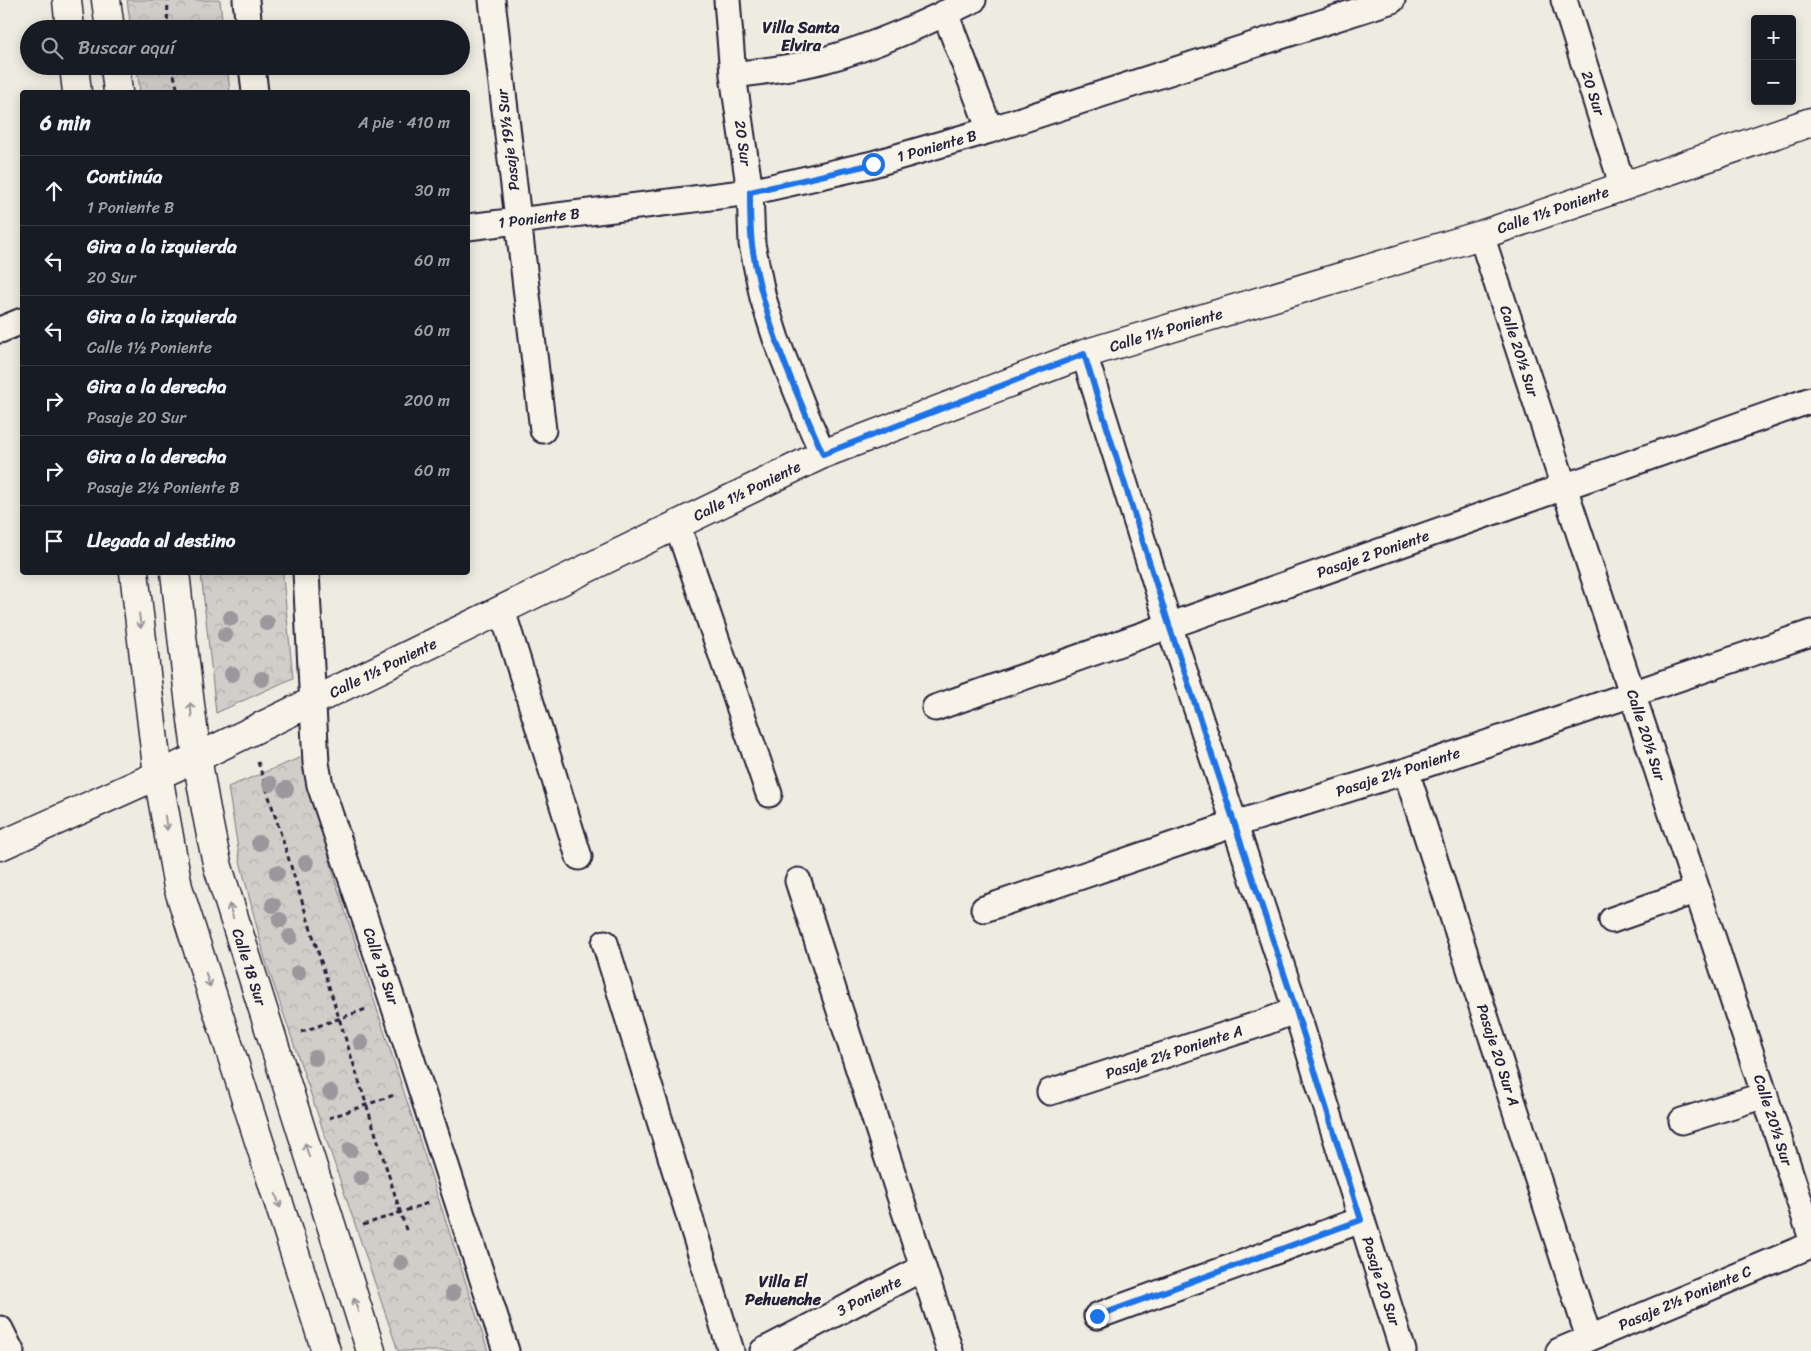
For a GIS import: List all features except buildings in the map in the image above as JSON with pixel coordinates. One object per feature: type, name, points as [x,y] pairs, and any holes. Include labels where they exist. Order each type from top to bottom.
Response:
[{"type":"street","points":[[67,0],[69,20]]},
{"type":"street","points":[[106,0],[109,20]]},
{"type":"street","points":[[246,0],[248,20]]},
{"type":"street","name":"Pasaje 19½ Sur","points":[[492,0],[543,430]]},
{"type":"street","name":"20 Sur","points":[[727,0],[733,75],[750,192],[752,244],[763,298],[790,375],[823,454]]},
{"type":"street","points":[[733,75],[798,66],[849,53],[915,28],[974,0]]},
{"type":"street","name":"1 Poniente B","points":[[470,227],[750,192],[873,164],[990,130],[1392,0]]},
{"type":"street","name":"20 Sur","points":[[1564,0],[1623,187]]},
{"type":"street","points":[[945,13],[990,130]]},
{"type":"street","points":[[75,75],[77,90]]},
{"type":"street","points":[[116,75],[118,90]]},
{"type":"street","points":[[253,75],[255,90]]},
{"type":"street","name":"Calle 1½ Poniente","points":[[0,846],[196,758],[823,454],[1084,354],[1481,235],[1811,122]]},
{"type":"street","name":"Calle 20½ Sur","points":[[1481,235],[1811,1236]]},
{"type":"street","points":[[0,330],[20,322]]},
{"type":"street","name":"Pasaje 20 Sur","points":[[1084,354],[1169,625],[1296,1010],[1403,1351]]},
{"type":"street","name":"Pasaje 2 Poniente","points":[[935,708],[1811,400]]},
{"type":"street","points":[[677,524],[769,794]]},
{"type":"street","points":[[134,575],[158,775],[178,887],[326,1351]]},
{"type":"street","name":"Calle 18 Sur","points":[[175,575],[196,758],[218,867],[370,1351]]},
{"type":"street","name":"Calle 19 Sur","points":[[306,575],[316,763],[320,785],[392,999],[506,1351]]},
{"type":"street","points":[[502,610],[578,857]]},
{"type":"street","name":"Pasaje 2½ Poniente","points":[[984,909],[1235,824],[1406,771],[1811,633]]},
{"type":"street","name":"Pasaje 20 Sur A","points":[[1406,771],[1589,1338]]},
{"type":"street","points":[[798,881],[950,1351]]},
{"type":"street","points":[[1612,920],[1697,890]]},
{"type":"street","points":[[605,943],[731,1351]]},
{"type":"street","name":"Pasaje 2½ Poniente A","points":[[1050,1092],[1263,1023],[1296,1010]]},
{"type":"street","points":[[1682,1121],[1765,1095]]},
{"type":"street","points":[[1097,1316],[1361,1220]]},
{"type":"street","name":"Pasaje 2½ Poniente C","points":[[1559,1351],[1811,1245]]},
{"type":"street","name":"3 Poniente","points":[[762,1351],[923,1268]]},
{"type":"street","points":[[0,1329],[11,1351]]},
{"type":"path","points":[[167,20],[168,0]]},
{"type":"path","points":[[174,75],[178,90]]},
{"type":"path","points":[[248,733],[407,1233]]},
{"type":"path","points":[[273,1042],[392,999]]},
{"type":"path","points":[[300,1128],[420,1086]]},
{"type":"path","points":[[334,1234],[456,1194]]},
{"type":"green space","points":[[127,0],[220,0],[222,20],[130,20]]},
{"type":"green space","points":[[138,75],[228,75],[230,90],[140,90]]},
{"type":"green space","points":[[201,575],[283,575],[293,678],[216,713]]},
{"type":"green space","points":[[302,757],[336,883],[488,1351],[398,1351],[265,959],[240,861],[228,787]]},
{"type":"district","name":"Villa Santa Elvira","points":[[801,36]]},
{"type":"district","name":"Villa El Pehuenche","points":[[783,1290]]},
{"type":"route","points":[[873,164],[750,192],[752,244],[763,298],[776,339],[823,454],[1084,354],[1169,625],[1296,1010],[1361,1220],[1097,1316]]}]
